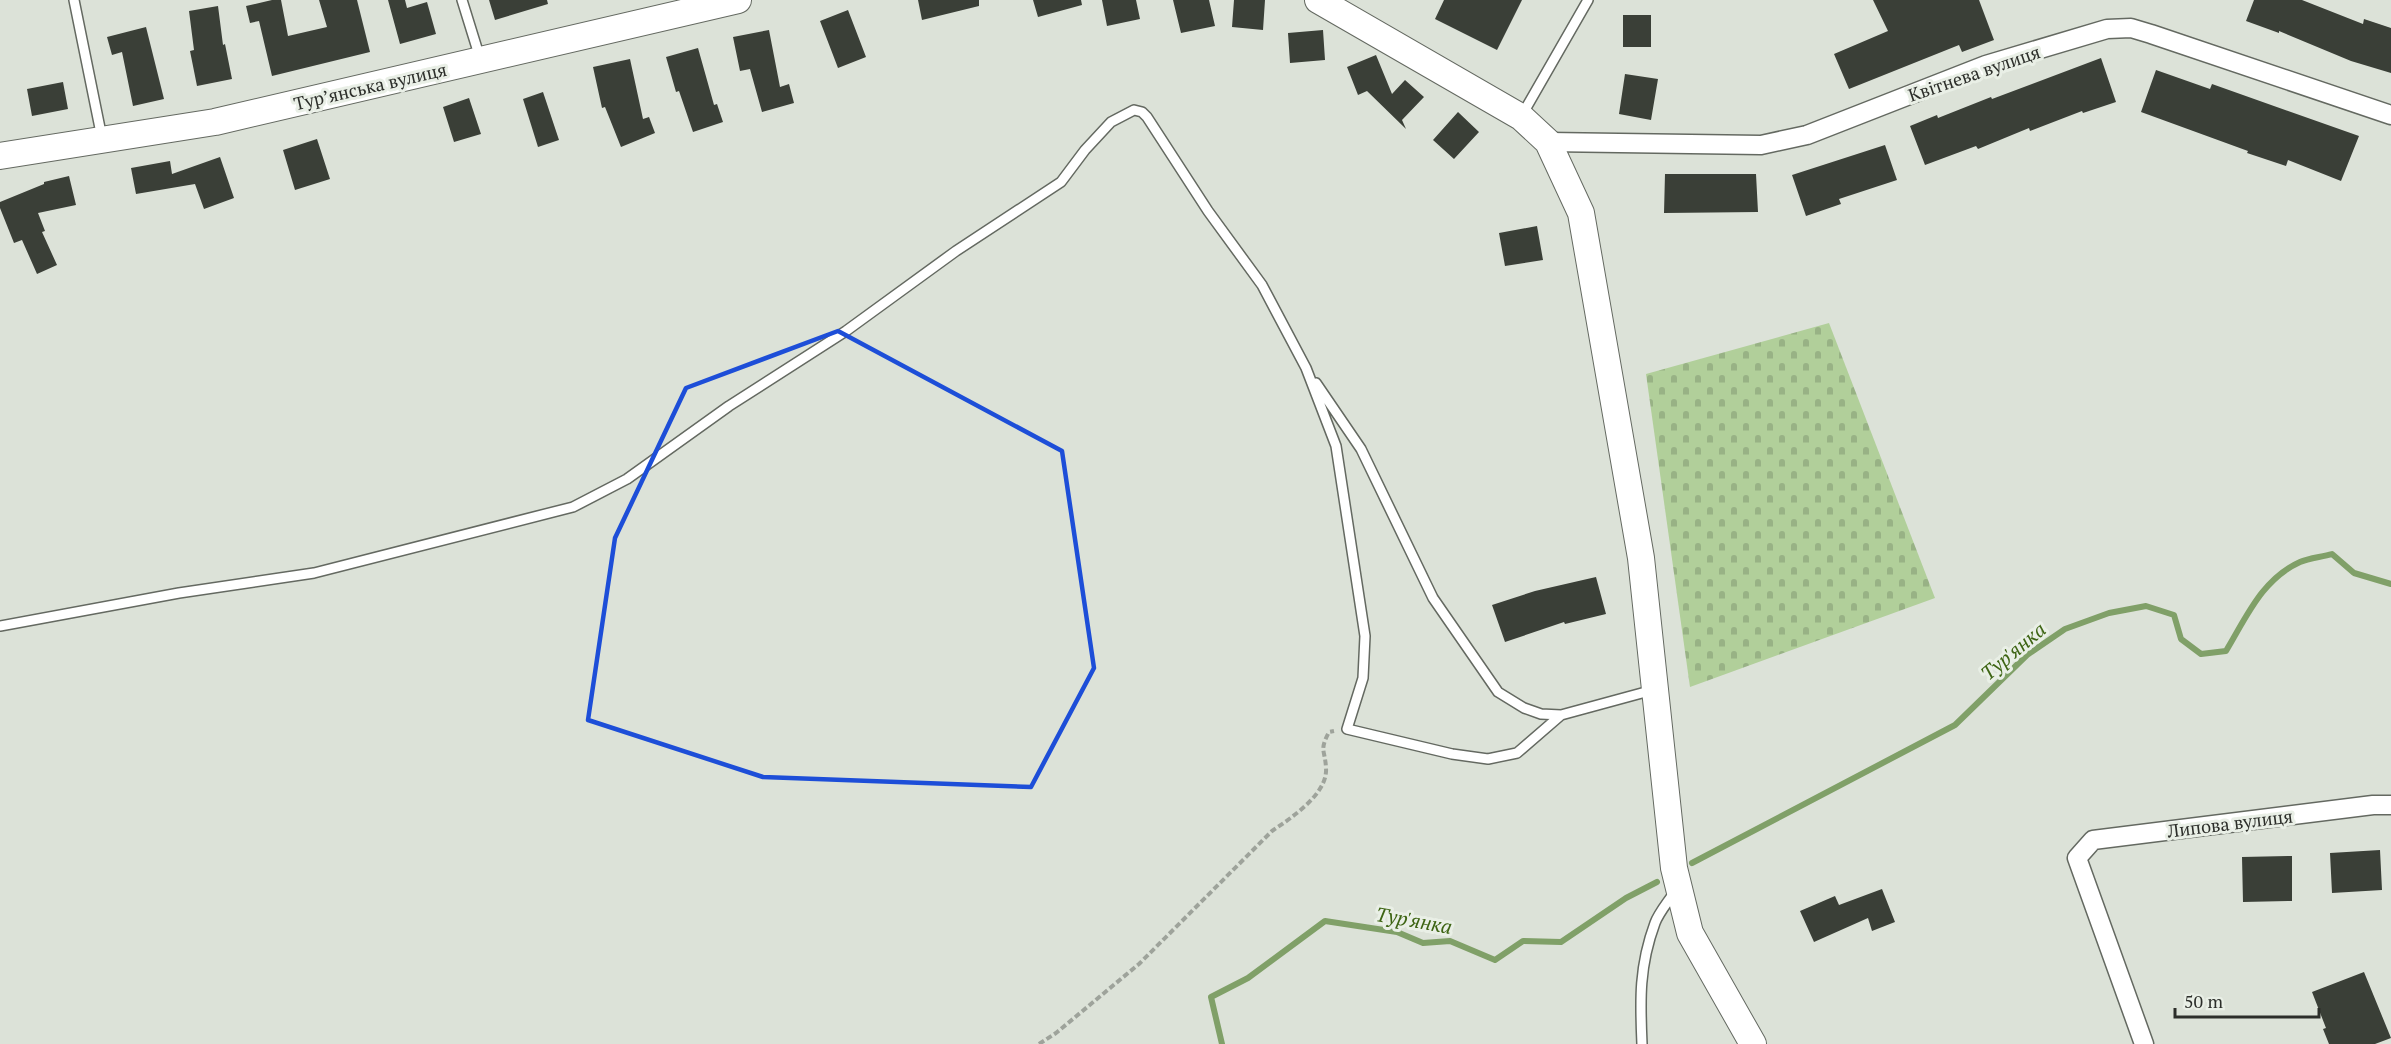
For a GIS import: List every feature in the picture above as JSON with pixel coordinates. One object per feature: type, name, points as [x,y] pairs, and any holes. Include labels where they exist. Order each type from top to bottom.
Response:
[{"type":"street","name":"Турʼянська вулиця","points":[[0,156],[215,122],[738,0]]},
{"type":"street","points":[[1318,0],[1521,117],[1548,142],[1581,213],[1641,558],[1674,868],[1690,933],[1753,1044]]},
{"type":"street","name":"Квітнева вулиця","points":[[1548,142],[1761,145],[1807,135],[1986,65],[2107,29],[2131,28],[2391,115]]},
{"type":"street","name":"Липова вулиця","points":[[2144,1044],[2077,858],[2093,840],[2373,805],[2391,805]]},
{"type":"lane","points":[[74,0],[102,140]]},
{"type":"lane","points":[[462,0],[480,60]]},
{"type":"lane","points":[[1521,117],[1588,0]]},
{"type":"lane","points":[[0,626],[179,593],[314,573],[573,507],[627,479],[729,405],[846,331],[956,251],[1061,182],[1085,150],[1111,122],[1134,110],[1142,112],[1147,117],[1208,211],[1262,285],[1306,368],[1361,448],[1433,598],[1498,692],[1524,708],[1541,714],[1562,715],[1656,689]]},
{"type":"lane","points":[[1306,368],[1336,446],[1365,636],[1364,678],[1347,729],[1452,754],[1488,759],[1517,753],[1562,715]]},
{"type":"lane","points":[[1642,1044],[1640,985],[1648,949],[1656,921],[1678,887]]},
{"type":"path","points":[[1039,1044],[1056,1033],[1138,964],[1272,831],[1298,814],[1314,797],[1327,770],[1322,746],[1329,732],[1347,729]]},
{"type":"highlighted area","points":[[838,331],[1062,451],[1094,668],[1031,787],[763,777],[588,720],[615,538],[686,388]]},
{"type":"green space","points":[[1829,323],[1935,598],[1690,687],[1646,374]]},
{"type":"building","points":[[281,0],[288,36],[327,27],[319,0],[357,0],[370,52],[272,76],[259,21],[250,23],[246,6]]},
{"type":"building","points":[[388,0],[405,0],[407,8],[427,2],[436,34],[400,44]]},
{"type":"building","points":[[489,0],[547,0],[548,4],[495,20]]},
{"type":"building","points":[[918,0],[979,0],[979,6],[922,20]]},
{"type":"building","points":[[1033,0],[1081,0],[1082,5],[1038,17]]},
{"type":"building","points":[[1102,0],[1136,0],[1140,19],[1107,26]]},
{"type":"building","points":[[1173,0],[1209,0],[1215,26],[1181,33]]},
{"type":"building","points":[[1234,0],[1265,0],[1263,30],[1232,27]]},
{"type":"building","points":[[1444,0],[1522,0],[1497,50],[1435,19]]},
{"type":"building","points":[[1873,0],[1979,0],[1994,40],[1962,52],[1959,45],[1849,89],[1834,54],[1888,31]]},
{"type":"building","points":[[2254,0],[2302,0],[2363,24],[2364,19],[2391,28],[2391,73],[2351,61],[2279,31],[2279,33],[2246,21]]},
{"type":"building","points":[[218,6],[223,45],[225,44],[232,79],[197,86],[190,51],[194,50],[189,11]]},
{"type":"building","points":[[848,10],[866,57],[838,68],[820,21]]},
{"type":"building","points":[[1623,15],[1651,15],[1651,47],[1623,47]]},
{"type":"building","points":[[146,27],[164,99],[133,106],[122,52],[112,55],[107,37]]},
{"type":"building","points":[[769,30],[780,87],[789,84],[794,103],[762,112],[750,69],[740,71],[733,37]]},
{"type":"building","points":[[1323,30],[1325,60],[1290,63],[1288,33]]},
{"type":"building","points":[[698,48],[714,105],[717,104],[723,122],[693,132],[679,91],[676,92],[666,57]]},
{"type":"building","points":[[1376,55],[1392,94],[1405,80],[1424,97],[1402,120],[1406,129],[1367,91],[1358,95],[1347,67]]},
{"type":"building","points":[[2101,58],[2116,102],[2083,113],[2082,111],[2030,131],[2029,128],[1978,149],[1976,146],[1925,165],[1910,126],[1937,115],[1938,118],[1991,97],[1992,99]]},
{"type":"building","points":[[630,59],[643,119],[649,117],[655,133],[621,147],[605,107],[602,108],[593,67]]},
{"type":"building","points":[[2156,70],[2210,89],[2212,84],[2359,136],[2341,181],[2288,160],[2286,166],[2247,153],[2248,151],[2141,112]]},
{"type":"building","points":[[1625,74],[1658,79],[1651,120],[1619,114]]},
{"type":"building","points":[[63,82],[68,109],[32,116],[27,89]]},
{"type":"building","points":[[543,92],[559,140],[538,147],[523,99]]},
{"type":"building","points":[[469,98],[481,134],[454,142],[443,107]]},
{"type":"building","points":[[1458,112],[1479,132],[1454,159],[1433,140]]},
{"type":"building","points":[[317,139],[330,179],[295,190],[283,150]]},
{"type":"building","points":[[1885,145],[1897,180],[1839,199],[1841,204],[1806,216],[1792,175]]},
{"type":"building","points":[[220,157],[234,198],[204,209],[195,184],[136,194],[131,168],[170,161],[172,174]]},
{"type":"building","points":[[1665,174],[1756,174],[1758,212],[1664,213]]},
{"type":"building","points":[[69,176],[76,205],[38,213],[45,231],[42,232],[57,265],[37,274],[22,240],[14,243],[0,208],[0,202],[44,184],[44,182]]},
{"type":"building","points":[[1537,226],[1543,260],[1505,266],[1499,233]]},
{"type":"building","points":[[1596,577],[1606,614],[1565,624],[1564,622],[1505,642],[1492,605],[1535,591]]},
{"type":"building","points":[[2380,850],[2382,890],[2332,893],[2330,853]]},
{"type":"building","points":[[2292,856],[2292,901],[2243,902],[2242,857]]},
{"type":"building","points":[[1882,889],[1895,922],[1872,931],[1868,918],[1814,942],[1800,911],[1835,896],[1839,905]]},
{"type":"building","points":[[2364,972],[2391,1038],[2375,1044],[2329,1044],[2323,1029],[2326,1028],[2312,992]]},
{"type":"waterway","name":"Тур'янка","points":[[1692,863],[1955,725],[2027,655],[2065,629],[2109,613],[2146,606],[2174,615],[2181,639],[2201,654],[2226,651],[2265,589],[2287,569],[2307,559],[2332,554],[2354,573],[2391,584]]},
{"type":"waterway","name":"Тур'янка","points":[[1222,1044],[1211,997],[1248,978],[1325,921],[1397,932],[1423,943],[1450,941],[1495,960],[1523,941],[1561,942],[1626,898],[1657,882]]}]
